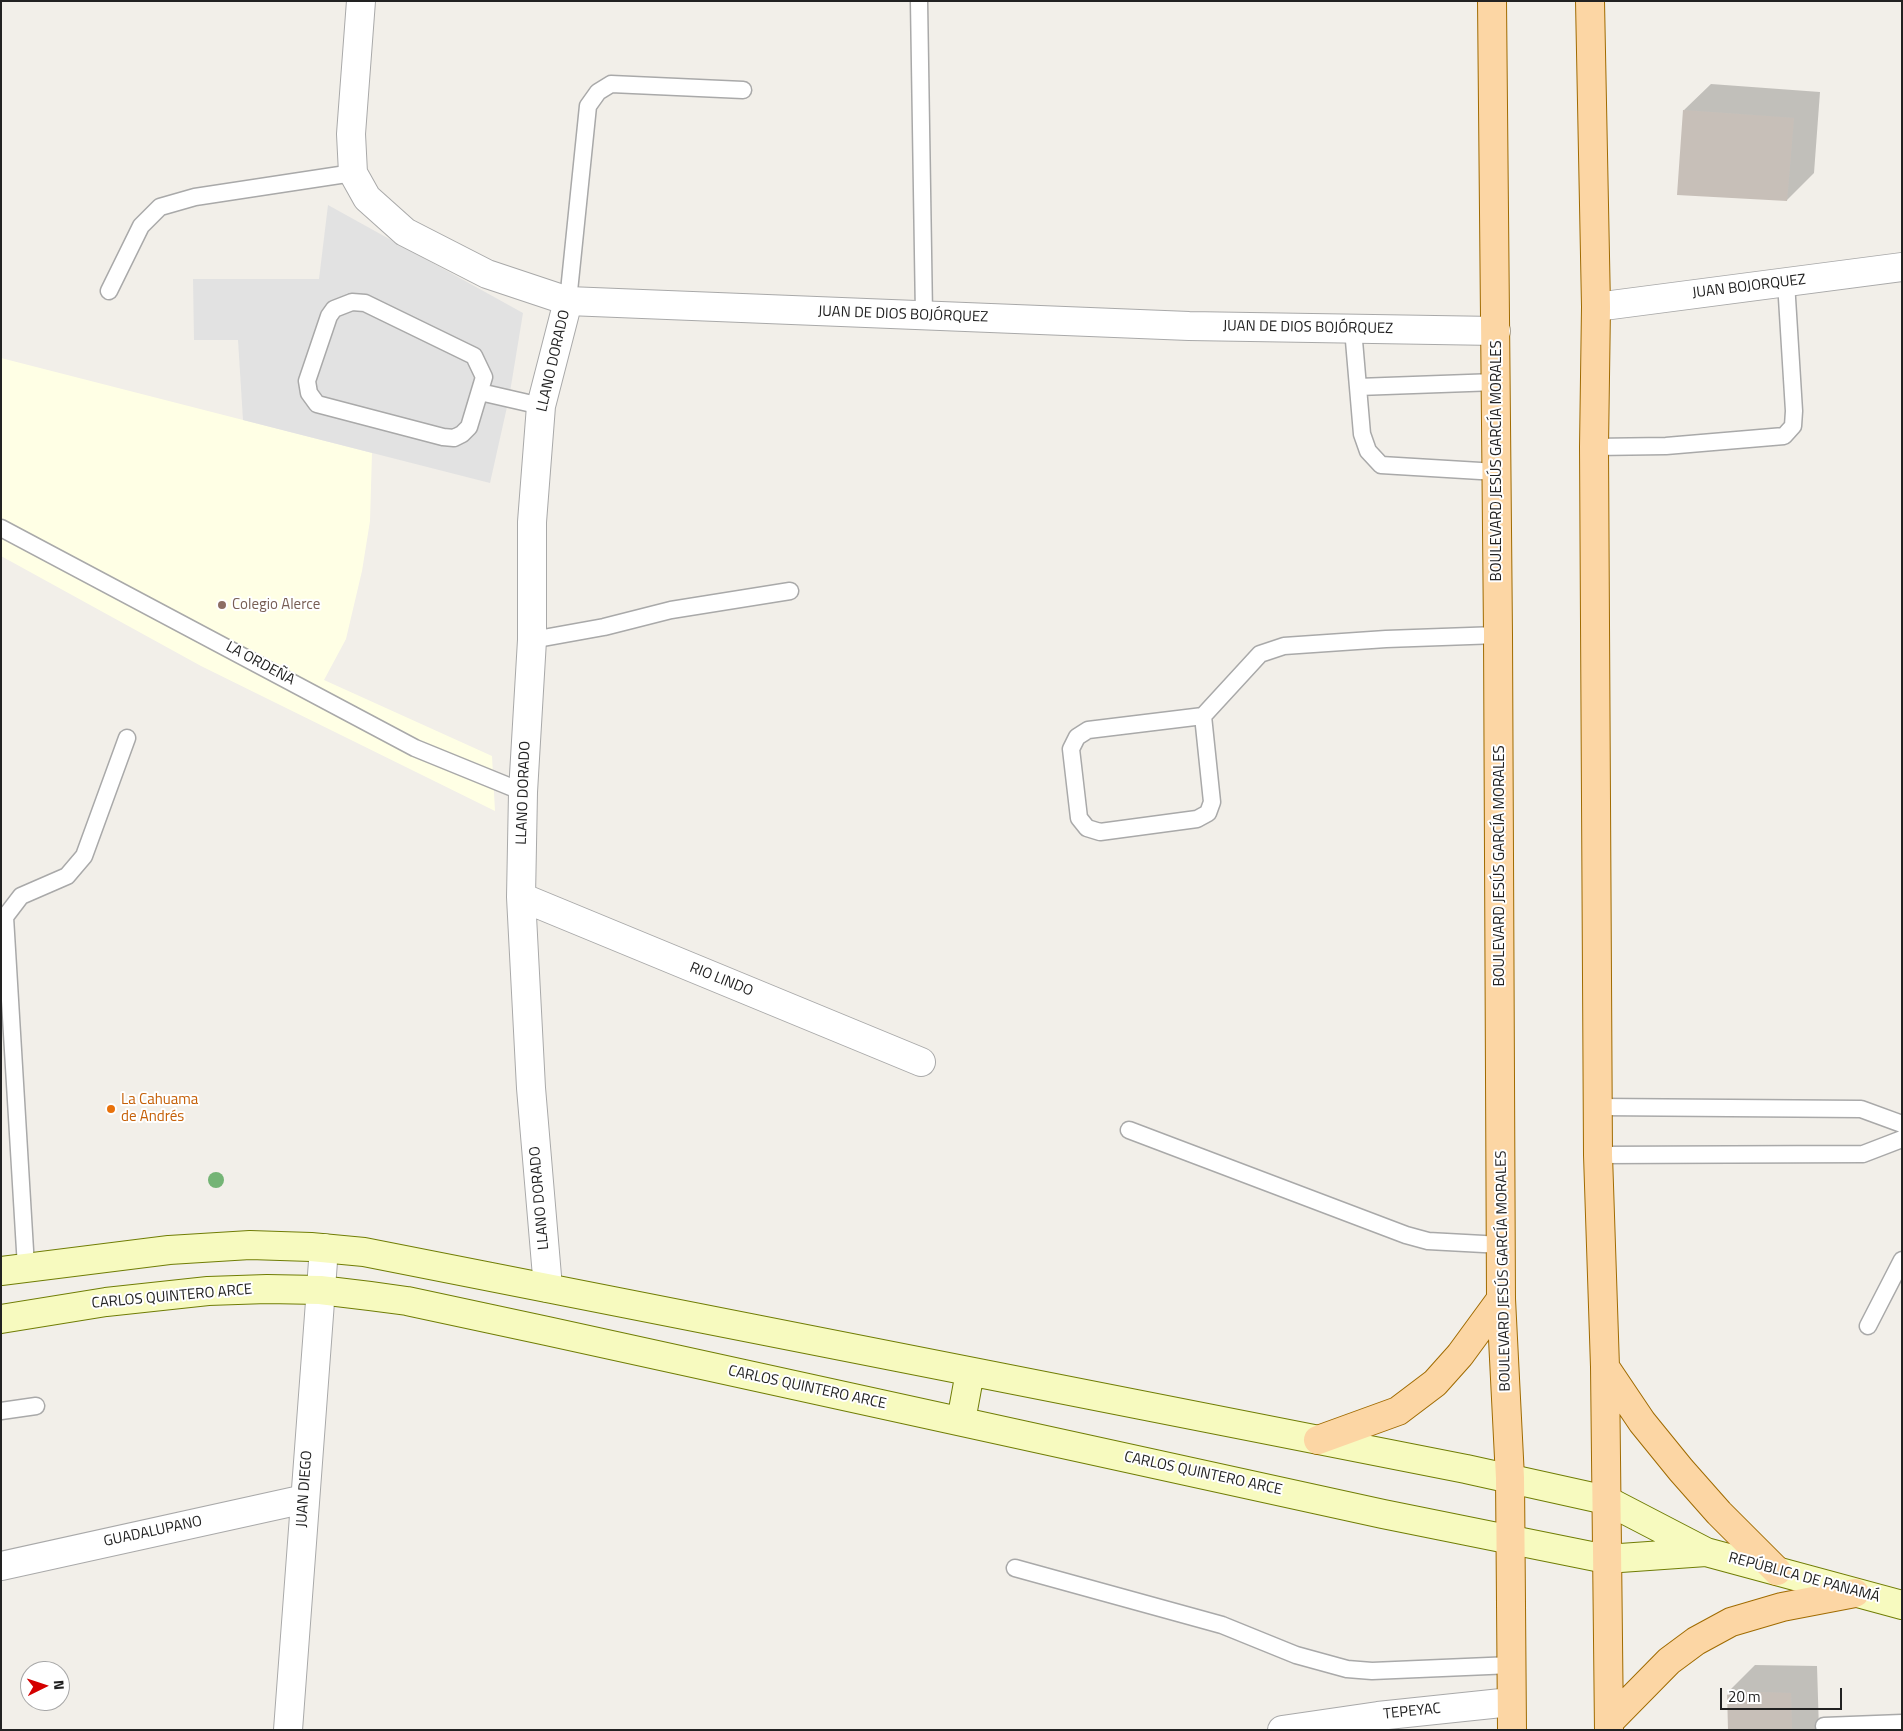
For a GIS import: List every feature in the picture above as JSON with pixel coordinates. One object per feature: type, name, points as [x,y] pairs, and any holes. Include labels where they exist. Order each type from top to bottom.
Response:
[{"type":"main road","name":"BOULEVARD JESÚS GARCÍA MORALES","points":[[1492,1],[1497,472],[1501,1299],[1510,1478],[1512,1730]]},
{"type":"main road","points":[[1590,1],[1596,307],[1594,447],[1598,1155],[1604,1368],[1609,1726]]},
{"type":"main road","points":[[14,1269],[178,1250],[250,1245],[324,1248],[364,1252],[1510,1478],[1606,1500]]},
{"type":"main road","name":"CARLOS QUINTERO ARCE","points":[[1,1319],[106,1302],[208,1291],[320,1290],[407,1301],[1511,1541],[1606,1559]]},
{"type":"main road","points":[[1318,1440],[1398,1411],[1435,1383],[1460,1356],[1501,1299]]},
{"type":"main road","points":[[1604,1368],[1642,1422],[1681,1470],[1777,1571]]},
{"type":"main road","points":[[961,1422],[970,1372]]},
{"type":"main road","name":"REPÚBLICA DE PANAMÁ","points":[[1606,1500],[1706,1552],[1902,1605]]},
{"type":"main road","name":"REPÚBLICA DE PANAMÁ","points":[[1606,1559],[1706,1552]]},
{"type":"main road","points":[[1609,1726],[1669,1661],[1696,1641],[1731,1622],[1782,1607],[1855,1593]]},
{"type":"street","points":[[353,173],[351,134],[361,1]]},
{"type":"street","name":"JUAN DE DIOS BOJÓRQUEZ","points":[[353,173],[367,198],[404,232],[487,274],[568,302],[1189,326],[1496,331]]},
{"type":"street","name":"JUAN BOJORQUEZ","points":[[1596,307],[1902,267]]},
{"type":"street","name":"LLANO DORADO","points":[[548,1288],[531,1088],[521,897],[523,792],[532,640],[532,522],[541,406],[568,302]]},
{"type":"street","name":"RIO LINDO","points":[[521,897],[921,1062]]},
{"type":"street","name":"JUAN DIEGO","points":[[288,1730],[324,1248]]},
{"type":"street","name":"GUADALUPANO","points":[[1,1566],[305,1499]]},
{"type":"street","name":"TEPEYAC","points":[[1282,1730],[1378,1716],[1512,1702]]},
{"type":"lane","points":[[919,1],[924,316]]},
{"type":"lane","points":[[568,302],[588,106],[598,92],[611,84],[742,90]]},
{"type":"lane","points":[[109,290],[141,226],[160,207],[195,197],[353,173]]},
{"type":"lane","points":[[1594,447],[1666,446],[1784,436],[1793,426],[1794,411],[1786,282]]},
{"type":"lane","points":[[352,302],[365,303],[474,356],[484,377],[480,392],[469,427],[454,438],[443,437],[317,404],[309,393],[307,381],[329,316],[334,310],[352,302]]},
{"type":"lane","points":[[1353,328],[1362,434],[1368,451],[1381,465],[1497,472]]},
{"type":"lane","points":[[1358,387],[1496,382]]},
{"type":"lane","points":[[480,392],[541,406]]},
{"type":"lane","name":"LA ORDEÑA","points":[[1,528],[416,748],[523,792]]},
{"type":"lane","points":[[532,640],[604,627],[671,610],[790,592]]},
{"type":"lane","points":[[1203,716],[1212,802],[1208,813],[1197,819],[1100,832],[1087,828],[1079,818],[1071,749],[1077,737],[1088,730],[1203,716],[1260,654],[1284,646],[1386,639],[1498,635]]},
{"type":"lane","points":[[14,1269],[5,917],[21,896],[67,876],[84,856],[128,738]]},
{"type":"lane","points":[[1598,1107],[1861,1109],[1902,1124]]},
{"type":"lane","points":[[1129,1130],[1406,1236],[1428,1241],[1502,1245]]},
{"type":"lane","points":[[1598,1155],[1862,1154],[1902,1139]]},
{"type":"lane","points":[[1868,1326],[1902,1260]]},
{"type":"lane","points":[[1,1411],[36,1406]]},
{"type":"lane","points":[[1015,1568],[1222,1625],[1296,1654],[1347,1670],[1372,1671],[1512,1665]]},
{"type":"lane","points":[[1824,1726],[1902,1723]]},
{"type":"shaded area","points":[[328,205],[523,313],[509,398],[490,483],[243,420],[238,340],[194,340],[193,279],[319,279]]},
{"type":"shaded area","name":"Colegio Alerce","points":[[1,358],[372,453],[370,521],[362,571],[346,639],[324,680],[492,756],[495,811],[201,666],[1,556]]},
{"type":"building","points":[[1683,110],[1794,118],[1787,201],[1677,195]]},
{"type":"building","points":[[1727,1691],[1791,1693],[1792,1730],[1728,1730]]},
{"type":"place","name":"Colegio Alerce","points":[[222,605]]},
{"type":"place","name":"La Cahuama de Andrés","points":[[111,1109]]}]
